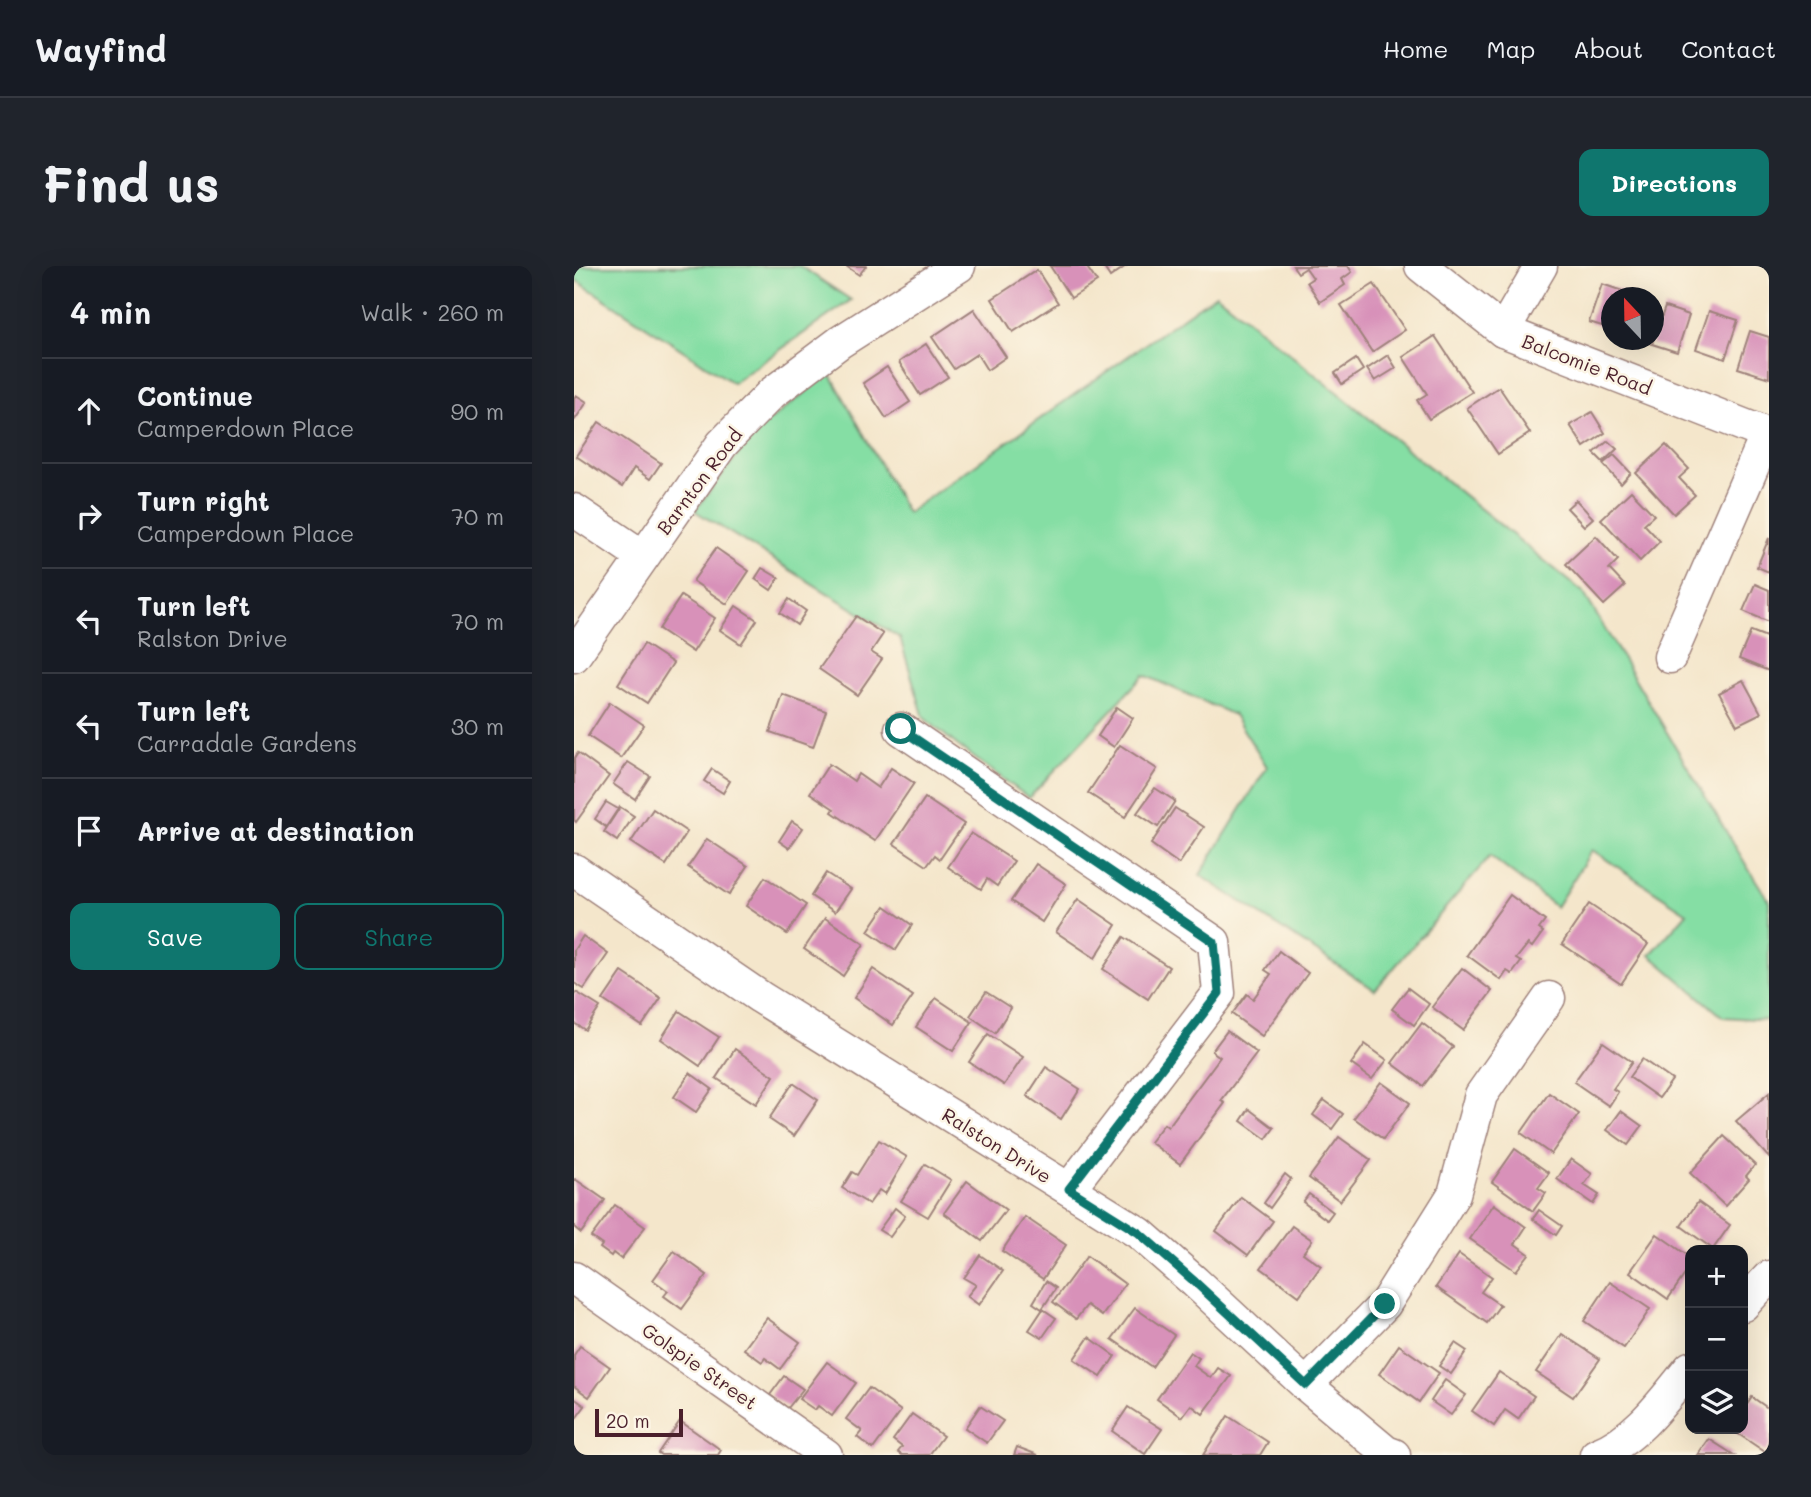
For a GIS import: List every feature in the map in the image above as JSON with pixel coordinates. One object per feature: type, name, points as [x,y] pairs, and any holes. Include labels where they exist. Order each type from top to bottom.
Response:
[{"type":"street","name":"Barnton Road","points":[[574,656],[722,444],[772,393],[840,342],[959,266]]},
{"type":"street","name":"Balcomie Road","points":[[1421,266],[1503,331],[1768,435]]},
{"type":"street","points":[[1503,331],[1541,266]]},
{"type":"street","points":[[1670,657],[1768,435]]},
{"type":"street","points":[[574,510],[642,556]]},
{"type":"street","points":[[901,729],[1214,942],[1219,993],[1069,1189]]},
{"type":"street","name":"Ralston Drive","points":[[574,870],[760,997],[1139,1233],[1306,1385],[1386,1452],[1394,1455]]},
{"type":"street","points":[[1306,1385],[1385,1304],[1454,1194],[1481,1095],[1549,998]]},
{"type":"street","name":"Golspie Street","points":[[574,1278],[826,1455]]},
{"type":"street","points":[[1748,1300],[1769,1278]]},
{"type":"street","points":[[1596,1455],[1605,1452],[1637,1429],[1688,1371]]},
{"type":"green space","points":[[574,266],[800,266],[851,300],[733,383],[574,279]]},
{"type":"green space","points":[[1216,294],[1583,592],[1769,901],[1769,1020],[1723,1017],[1650,955],[1687,913],[1592,850],[1556,907],[1490,856],[1375,990],[1200,875],[1267,767],[1234,715],[1144,675],[1029,798],[924,718],[900,638],[695,511],[754,433],[830,373],[907,513]]},
{"type":"building","points":[[846,266],[866,266],[859,275]]},
{"type":"building","points":[[1050,266],[1086,266],[1097,282],[1071,298]]},
{"type":"building","points":[[1103,266],[1126,266],[1110,277]]},
{"type":"building","points":[[1293,266],[1348,266],[1352,272],[1342,279],[1345,285],[1320,302],[1307,282],[1313,278],[1306,268],[1298,273]]},
{"type":"building","points":[[1037,270],[1058,303],[1013,332],[992,299]]},
{"type":"building","points":[[1374,284],[1405,330],[1372,352],[1341,305]]},
{"type":"building","points":[[1602,284],[1611,287],[1601,287],[1601,326],[1589,322]]},
{"type":"building","points":[[1665,307],[1689,315],[1677,352],[1664,348]]},
{"type":"building","points":[[974,309],[1006,357],[987,370],[977,354],[954,369],[932,337]]},
{"type":"building","points":[[1709,311],[1738,320],[1725,359],[1696,349]]},
{"type":"building","points":[[1750,331],[1769,337],[1769,378],[1738,368]]},
{"type":"building","points":[[1435,336],[1472,392],[1429,419],[1417,400],[1427,394],[1403,357]]},
{"type":"building","points":[[926,344],[948,377],[920,395],[899,362]]},
{"type":"building","points":[[1388,355],[1396,368],[1375,381],[1367,369]]},
{"type":"building","points":[[1356,359],[1363,370],[1342,384],[1335,373]]},
{"type":"building","points":[[887,367],[910,402],[886,418],[863,383]]},
{"type":"building","points":[[1499,387],[1530,433],[1498,454],[1467,408]]},
{"type":"building","points":[[576,395],[587,402],[574,421],[574,398]]},
{"type":"building","points":[[1592,412],[1605,433],[1584,447],[1570,425]]},
{"type":"building","points":[[599,422],[661,463],[650,479],[634,468],[622,487],[576,456]]},
{"type":"building","points":[[1608,441],[1617,449],[1603,462],[1594,453]]},
{"type":"building","points":[[1666,445],[1689,469],[1679,478],[1695,495],[1674,514],[1636,473]]},
{"type":"building","points":[[1614,455],[1631,473],[1621,484],[1603,464]]},
{"type":"building","points":[[1631,491],[1654,515],[1644,524],[1660,541],[1640,561],[1601,519]]},
{"type":"building","points":[[1576,500],[1593,518],[1584,526],[1567,508]]},
{"type":"building","points":[[1596,536],[1618,560],[1609,569],[1625,586],[1604,605],[1566,564]]},
{"type":"building","points":[[1769,538],[1769,572],[1757,567]]},
{"type":"building","points":[[716,548],[749,571],[727,604],[693,581]]},
{"type":"building","points":[[762,568],[779,578],[771,590],[755,579]]},
{"type":"building","points":[[1755,584],[1769,590],[1769,622],[1743,611]]},
{"type":"building","points":[[681,596],[715,618],[693,652],[659,629]]},
{"type":"building","points":[[789,599],[806,611],[797,625],[780,613]]},
{"type":"building","points":[[736,606],[757,620],[741,644],[720,630]]},
{"type":"building","points":[[856,616],[883,634],[871,652],[882,659],[857,695],[819,669]]},
{"type":"building","points":[[1751,631],[1769,638],[1769,671],[1739,659]]},
{"type":"building","points":[[644,644],[673,663],[647,703],[618,684]]},
{"type":"building","points":[[1743,680],[1761,713],[1737,725],[1719,693]]},
{"type":"building","points":[[783,695],[826,711],[813,747],[770,732]]},
{"type":"building","points":[[610,702],[644,725],[621,758],[588,736]]},
{"type":"building","points":[[1117,707],[1133,718],[1114,747],[1098,736]]},
{"type":"building","points":[[1120,745],[1157,769],[1125,817],[1088,793]]},
{"type":"building","points":[[578,753],[609,776],[576,822],[574,759]]},
{"type":"building","points":[[628,762],[650,776],[635,799],[613,784]]},
{"type":"building","points":[[829,764],[854,781],[858,774],[878,788],[891,768],[914,783],[875,841],[832,812],[834,809],[810,793]]},
{"type":"building","points":[[712,769],[730,781],[723,793],[704,781]]},
{"type":"building","points":[[1155,788],[1175,801],[1158,827],[1137,813]]},
{"type":"building","points":[[925,798],[964,824],[940,859],[935,855],[927,866],[894,844]]},
{"type":"building","points":[[606,802],[618,809],[606,827],[595,819]]},
{"type":"building","points":[[620,807],[634,816],[617,841],[604,832]]},
{"type":"building","points":[[1175,808],[1204,827],[1179,864],[1151,844]]},
{"type":"building","points":[[653,809],[687,832],[666,865],[631,842]]},
{"type":"building","points":[[792,821],[803,828],[789,848],[779,841]]},
{"type":"building","points":[[971,833],[1014,861],[997,886],[987,879],[981,889],[948,867]]},
{"type":"building","points":[[707,839],[748,866],[729,895],[688,867]]},
{"type":"building","points":[[1036,864],[1066,884],[1042,922],[1011,901]]},
{"type":"building","points":[[826,873],[851,889],[835,912],[811,896]]},
{"type":"building","points":[[765,877],[806,905],[787,934],[746,906]]},
{"type":"building","points":[[1510,895],[1545,921],[1539,929],[1543,932],[1532,947],[1528,944],[1516,959],[1521,962],[1512,974],[1507,971],[1501,980],[1467,955]]},
{"type":"building","points":[[1078,899],[1116,925],[1095,958],[1056,932]]},
{"type":"building","points":[[1589,904],[1648,944],[1621,984],[1562,944]]},
{"type":"building","points":[[885,906],[912,925],[896,950],[868,931]]},
{"type":"building","points":[[825,918],[864,944],[843,976],[804,949]]},
{"type":"building","points":[[583,936],[608,954],[584,989],[574,983],[574,950]]},
{"type":"building","points":[[1124,937],[1169,967],[1148,999],[1103,969]]},
{"type":"building","points":[[1279,951],[1308,973],[1262,1036],[1232,1014],[1247,994],[1253,999],[1271,974],[1265,970]]},
{"type":"building","points":[[1462,968],[1492,991],[1463,1030],[1432,1007]]},
{"type":"building","points":[[873,969],[913,996],[893,1025],[854,998]]},
{"type":"building","points":[[622,972],[661,998],[642,1026],[603,1000]]},
{"type":"building","points":[[1408,988],[1429,1004],[1414,1025],[1392,1009]]},
{"type":"building","points":[[576,992],[600,1007],[585,1030],[574,1023]]},
{"type":"building","points":[[986,992],[1011,1008],[995,1033],[970,1016]]},
{"type":"building","points":[[936,998],[972,1022],[953,1051],[916,1027]]},
{"type":"building","points":[[679,1011],[719,1037],[700,1066],[661,1039]]},
{"type":"building","points":[[1422,1023],[1453,1047],[1423,1086],[1392,1063]]},
{"type":"building","points":[[1227,1031],[1257,1053],[1221,1101],[1225,1103],[1180,1164],[1150,1142],[1164,1124],[1168,1127],[1220,1057],[1212,1051]]},
{"type":"building","points":[[988,1034],[1023,1057],[1004,1085],[969,1062]]},
{"type":"building","points":[[1603,1042],[1632,1062],[1613,1089],[1618,1092],[1609,1106],[1574,1082]]},
{"type":"building","points":[[1365,1044],[1387,1060],[1372,1079],[1351,1064]]},
{"type":"building","points":[[735,1049],[774,1076],[756,1104],[716,1078]]},
{"type":"building","points":[[1642,1059],[1672,1080],[1659,1098],[1629,1077]]},
{"type":"building","points":[[1046,1067],[1080,1089],[1061,1119],[1027,1096]]},
{"type":"building","points":[[690,1073],[712,1089],[696,1112],[674,1097]]},
{"type":"building","points":[[1381,1082],[1410,1103],[1383,1139],[1354,1118]]},
{"type":"building","points":[[793,1083],[818,1100],[794,1136],[769,1119]]},
{"type":"building","points":[[1549,1093],[1579,1114],[1551,1154],[1521,1133]]},
{"type":"building","points":[[1769,1093],[1769,1158],[1736,1121]]},
{"type":"building","points":[[1324,1100],[1343,1114],[1332,1129],[1313,1115]]},
{"type":"building","points":[[1249,1109],[1274,1128],[1266,1139],[1241,1121]]},
{"type":"building","points":[[1621,1111],[1642,1126],[1628,1145],[1607,1130]]},
{"type":"building","points":[[1724,1136],[1755,1165],[1746,1176],[1749,1179],[1725,1206],[1690,1173]]},
{"type":"building","points":[[1339,1137],[1371,1160],[1340,1201],[1309,1178]]},
{"type":"building","points":[[879,1140],[907,1157],[885,1194],[879,1190],[869,1204],[842,1188],[852,1172],[857,1175]]},
{"type":"building","points":[[1515,1149],[1549,1173],[1538,1188],[1546,1193],[1533,1211],[1492,1182]]},
{"type":"building","points":[[1571,1159],[1592,1174],[1584,1185],[1599,1195],[1593,1204],[1557,1179]]},
{"type":"building","points":[[925,1164],[951,1180],[928,1217],[901,1201]]},
{"type":"building","points":[[1285,1174],[1291,1179],[1270,1208],[1264,1203]]},
{"type":"building","points":[[575,1179],[605,1200],[581,1233],[574,1227]]},
{"type":"building","points":[[967,1181],[1006,1210],[982,1241],[944,1213]]},
{"type":"building","points":[[1309,1194],[1333,1212],[1327,1220],[1303,1202]]},
{"type":"building","points":[[1241,1197],[1273,1221],[1248,1255],[1216,1231]]},
{"type":"building","points":[[1698,1202],[1730,1225],[1716,1245],[1707,1245],[1681,1226]]},
{"type":"building","points":[[1494,1204],[1526,1227],[1515,1244],[1529,1254],[1516,1271],[1470,1239]]},
{"type":"building","points":[[615,1205],[645,1227],[621,1259],[600,1248],[602,1245],[591,1237]]},
{"type":"building","points":[[895,1208],[905,1216],[890,1237],[879,1230]]},
{"type":"building","points":[[1539,1210],[1562,1226],[1556,1235],[1533,1219]]},
{"type":"building","points":[[1025,1217],[1066,1245],[1043,1279],[1002,1251]]},
{"type":"building","points":[[1292,1226],[1312,1240],[1303,1253],[1321,1266],[1299,1296],[1261,1268]]},
{"type":"building","points":[[1657,1234],[1685,1254],[1685,1274],[1668,1299],[1630,1272]]},
{"type":"building","points":[[674,1251],[707,1275],[682,1309],[664,1296],[668,1291],[653,1280]]},
{"type":"building","points":[[1459,1254],[1492,1277],[1481,1292],[1500,1305],[1487,1323],[1436,1287]]},
{"type":"building","points":[[980,1255],[1003,1271],[979,1305],[967,1296],[976,1285],[964,1278]]},
{"type":"building","points":[[1087,1256],[1125,1284],[1102,1316],[1087,1305],[1076,1319],[1053,1302]]},
{"type":"building","points":[[1046,1281],[1056,1288],[1042,1309],[1033,1303]]},
{"type":"building","points":[[1610,1282],[1650,1309],[1624,1348],[1584,1321]]},
{"type":"building","points":[[1135,1308],[1174,1335],[1152,1367],[1112,1339]]},
{"type":"building","points":[[1043,1309],[1056,1318],[1042,1338],[1029,1330]]},
{"type":"building","points":[[767,1318],[800,1342],[780,1369],[765,1358],[762,1362],[744,1349]]},
{"type":"building","points":[[1562,1334],[1600,1359],[1573,1397],[1536,1372]]},
{"type":"building","points":[[1089,1337],[1115,1356],[1101,1377],[1074,1359]]},
{"type":"building","points":[[1455,1343],[1467,1351],[1451,1374],[1439,1366]]},
{"type":"building","points":[[1399,1345],[1439,1373],[1419,1402],[1379,1374]]},
{"type":"building","points":[[580,1346],[610,1367],[589,1397],[574,1386],[574,1355]]},
{"type":"building","points":[[1190,1352],[1199,1358],[1194,1366],[1211,1378],[1218,1368],[1231,1376],[1203,1414],[1191,1405],[1182,1417],[1157,1399]]},
{"type":"building","points":[[827,1362],[856,1383],[832,1416],[818,1406],[815,1410],[799,1399]]},
{"type":"building","points":[[1499,1372],[1534,1396],[1518,1419],[1505,1410],[1494,1426],[1472,1411]]},
{"type":"building","points":[[784,1376],[803,1389],[788,1408],[770,1395]]},
{"type":"building","points":[[1445,1380],[1466,1395],[1451,1415],[1431,1401]]},
{"type":"building","points":[[869,1388],[901,1411],[873,1449],[857,1437],[862,1431],[846,1419]]},
{"type":"building","points":[[1752,1397],[1769,1409],[1769,1447],[1765,1452],[1738,1434],[1748,1434],[1748,1403]]},
{"type":"building","points":[[574,1398],[585,1406],[574,1421]]},
{"type":"building","points":[[980,1406],[1003,1421],[987,1443],[965,1428]]},
{"type":"building","points":[[1128,1407],[1162,1429],[1145,1454],[1112,1431]]},
{"type":"building","points":[[912,1414],[943,1436],[929,1455],[902,1455],[898,1452],[902,1447],[893,1440]]},
{"type":"building","points":[[1228,1416],[1268,1442],[1260,1455],[1203,1455]]},
{"type":"building","points":[[680,1421],[721,1450],[718,1455],[658,1453]]},
{"type":"building","points":[[1709,1439],[1734,1455],[1698,1455]]},
{"type":"building","points":[[1017,1447],[1038,1455],[1014,1455]]},
{"type":"route","points":[[901,729],[1214,942],[1219,993],[1069,1189],[1139,1233],[1306,1385],[1385,1304]]}]
